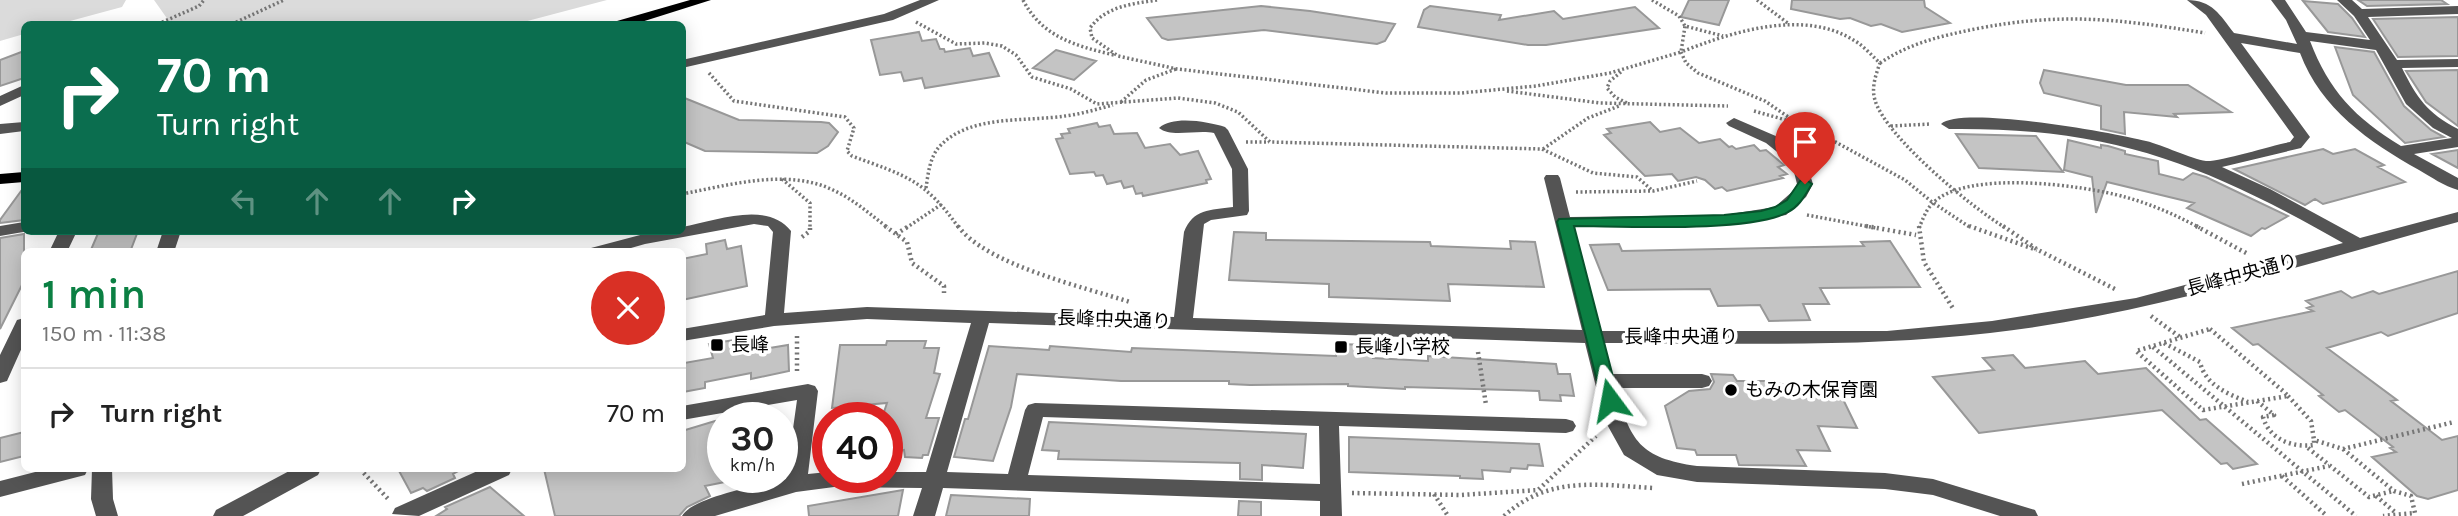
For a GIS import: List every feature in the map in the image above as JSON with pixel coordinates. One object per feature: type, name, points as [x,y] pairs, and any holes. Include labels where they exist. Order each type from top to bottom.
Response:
[{"type":"main road","points":[[632,21],[704,0]]},
{"type":"main road","points":[[0,179],[21,177]]},
{"type":"street","points":[[686,63],[888,17],[932,0]]},
{"type":"street","points":[[2194,0],[2210,12],[2231,37],[2302,137],[2295,145],[2206,166]]},
{"type":"street","points":[[2278,0],[2287,9],[2305,43],[2320,80],[2343,110],[2380,141],[2458,185]]},
{"type":"street","points":[[2344,0],[2359,13],[2393,64],[2411,102],[2438,125],[2458,135]]},
{"type":"street","points":[[2359,13],[2458,10]]},
{"type":"street","points":[[2231,37],[2381,46]]},
{"type":"street","points":[[2393,64],[2458,63]]},
{"type":"street","points":[[0,102],[21,91]]},
{"type":"street","points":[[1565,222],[1724,220],[1780,211],[1800,194],[1805,184],[1800,162],[1737,113]]},
{"type":"street","points":[[1949,124],[1998,122],[2084,132],[2146,146],[2206,166],[2273,197],[2357,244]]},
{"type":"street","points":[[1167,128],[1201,125],[1220,130],[1240,169],[1241,211],[1207,215],[1197,220],[1193,232],[1183,322]]},
{"type":"street","points":[[0,130],[21,127]]},
{"type":"street","points":[[2400,151],[2458,142]]},
{"type":"street","points":[[1555,185],[1614,419],[1631,450],[1664,469],[1697,474],[1885,481],[1933,487],[2027,516]]},
{"type":"street","name":"長峰中央通り","points":[[686,334],[774,320],[867,313],[1595,337],[1887,337],[1992,327],[2136,304],[2458,217]]},
{"type":"street","points":[[686,231],[754,219],[773,222],[782,231],[774,320]]},
{"type":"street","points":[[0,231],[21,228]]},
{"type":"street","points":[[611,248],[666,235]]},
{"type":"street","points":[[924,516],[982,316]]},
{"type":"street","points":[[0,376],[21,330]]},
{"type":"street","points":[[1605,381],[1702,381]]},
{"type":"street","points":[[686,412],[808,391],[798,468]]},
{"type":"street","points":[[1016,482],[1035,410],[1566,426]]},
{"type":"street","points":[[1329,419],[1331,516]]},
{"type":"street","points":[[0,489],[67,472]]},
{"type":"street","points":[[102,472],[102,499],[107,516]]},
{"type":"street","points":[[224,516],[305,472]]},
{"type":"street","points":[[405,516],[403,513],[495,472]]},
{"type":"street","points":[[798,484],[834,480],[935,480],[1331,493]]},
{"type":"street","points":[[693,516],[724,503],[762,493]]},
{"type":"path","points":[[165,21],[200,6],[204,0]]},
{"type":"path","points":[[238,21],[284,0]]},
{"type":"path","points":[[1023,0],[1030,15],[1057,38],[1118,56],[1177,69],[1386,93],[1493,90],[1590,78],[1623,71],[1756,26],[1789,24],[1830,31],[1856,42],[1880,63]]},
{"type":"path","points":[[1118,56],[1092,38],[1090,28],[1093,23],[1116,9],[1157,0]]},
{"type":"path","points":[[1652,0],[1679,16],[1685,26],[1681,52],[1686,63],[1698,73],[1765,101],[1797,123],[1887,169],[1975,230],[2038,250],[2117,290]]},
{"type":"path","points":[[1757,0],[1789,24]]},
{"type":"path","points":[[888,17],[909,19],[931,28],[957,45],[988,42],[1010,48],[1032,77],[1071,89],[1097,104],[1178,98],[1215,103],[1238,112],[1270,142],[1542,149],[1593,173],[1637,177],[1653,191]]},
{"type":"path","points":[[2038,250],[2029,240],[1992,219],[1889,126],[1875,102],[1875,75],[1880,63],[1898,50],[1931,37],[2023,20],[2076,17],[2149,24],[2231,37]]},
{"type":"path","points":[[1685,26],[1724,36]]},
{"type":"path","points":[[702,60],[713,80],[734,100],[845,117],[854,128],[847,151],[852,156],[910,178],[926,188],[942,204],[962,232],[990,253],[1132,303]]},
{"type":"path","points":[[926,188],[929,165],[940,145],[970,130],[1001,122],[1075,115],[1121,103],[1146,80],[1177,69]]},
{"type":"path","points":[[1623,71],[1610,81],[1607,88],[1615,97],[1631,104]]},
{"type":"path","points":[[1493,90],[1590,102],[1695,104],[1797,123]]},
{"type":"path","points":[[1542,149],[1563,138],[1579,122],[1602,110],[1631,104]]},
{"type":"path","points":[[1889,126],[1949,124]]},
{"type":"path","points":[[1788,137],[1819,133]]},
{"type":"path","points":[[781,178],[810,203],[810,231],[781,250]]},
{"type":"path","points":[[686,193],[781,178],[823,185],[907,242],[912,263],[944,286],[944,293]]},
{"type":"path","points":[[1555,185],[1653,191],[1697,181]]},
{"type":"path","points":[[1954,310],[1932,282],[1918,249],[1916,235],[1918,224],[1932,202],[1958,189],[1994,184],[2040,183],[2116,195],[2158,208],[2248,254]]},
{"type":"path","points":[[896,234],[942,204]]},
{"type":"path","points":[[1807,215],[1916,235]]},
{"type":"path","points":[[2148,314],[2181,337]]},
{"type":"path","points":[[2257,401],[2274,415],[2263,417],[2264,426],[2270,432],[2300,447],[2314,445],[2311,421],[2288,396],[2210,329],[2136,351],[2203,410],[2223,406],[2288,396]]},
{"type":"path","points":[[797,336],[797,392]]},
{"type":"path","points":[[2163,343],[2200,362],[2200,368],[2211,382],[2228,395],[2249,402]]},
{"type":"path","points":[[2152,346],[2356,516]]},
{"type":"path","points":[[1478,352],[1485,396]]},
{"type":"path","points":[[2343,449],[2454,422]]},
{"type":"path","points":[[2257,435],[2270,432]]},
{"type":"path","points":[[1504,516],[1513,506],[1538,490],[1596,436]]},
{"type":"path","points":[[2314,440],[2343,449],[2394,491],[2411,496],[2415,513],[2383,516]]},
{"type":"path","points":[[2307,447],[2369,496],[2394,491]]},
{"type":"path","points":[[2242,484],[2330,465]]},
{"type":"path","points":[[363,472],[378,489]]},
{"type":"path","points":[[2282,476],[2327,516]]},
{"type":"path","points":[[1331,493],[1461,495],[1538,490],[1577,484],[1659,489]]},
{"type":"path","points":[[1433,494],[1448,516]]},
{"type":"path","points":[[2375,496],[2397,513]]},
{"type":"shaded area","points":[[0,0],[126,0],[122,7],[70,21],[21,21],[21,35],[0,41]]},
{"type":"shaded area","points":[[154,0],[607,0],[527,21],[169,21]]},
{"type":"building","points":[[1689,0],[1729,0],[1719,25],[1681,17]]},
{"type":"building","points":[[1792,0],[1924,0],[1925,7],[1950,23],[1902,32],[1881,24],[1871,26],[1850,18],[1840,19],[1791,9]]},
{"type":"building","points":[[2358,0],[2441,0],[2447,4],[2367,6]]},
{"type":"building","points":[[2303,1],[2338,4],[2365,37],[2328,32]]},
{"type":"building","points":[[1261,6],[1395,24],[1385,41],[1377,44],[1264,30],[1168,40],[1162,38],[1147,18]]},
{"type":"building","points":[[1430,6],[1501,15],[1499,20],[1554,11],[1563,19],[1635,7],[1659,28],[1546,45],[1528,45],[1418,27],[1424,10]]},
{"type":"building","points":[[2458,17],[2458,56],[2398,57],[2373,19]]},
{"type":"building","points":[[919,32],[922,41],[936,39],[940,49],[945,52],[970,48],[973,56],[989,53],[999,76],[925,88],[922,78],[904,81],[901,72],[880,75],[871,40]]},
{"type":"building","points":[[2335,47],[2374,52],[2404,106],[2431,130],[2444,137],[2405,143],[2353,95]]},
{"type":"building","points":[[1056,50],[1096,61],[1074,80],[1033,68]]},
{"type":"building","points":[[21,52],[21,79],[0,86],[0,60]]},
{"type":"building","points":[[2044,70],[2126,85],[2188,85],[2231,112],[2174,114],[2177,117],[2124,112],[2125,134],[2101,129],[2101,106],[2044,93],[2040,83]]},
{"type":"building","points":[[2458,70],[2458,126],[2426,102],[2406,71]]},
{"type":"building","points":[[686,99],[739,120],[821,122],[829,123],[838,132],[828,146],[817,153],[705,151],[686,143]]},
{"type":"building","points":[[1650,122],[1660,132],[1680,128],[1699,143],[1720,139],[1736,149],[1754,145],[1760,151],[1766,150],[1784,165],[1778,167],[1787,174],[1780,176],[1783,178],[1727,191],[1722,187],[1715,189],[1705,180],[1696,177],[1678,181],[1672,174],[1645,176],[1604,135],[1611,133],[1607,129]]},
{"type":"building","points":[[1097,123],[1099,127],[1110,125],[1114,134],[1137,133],[1145,148],[1170,144],[1180,155],[1198,151],[1211,179],[1206,180],[1207,183],[1143,196],[1142,193],[1136,194],[1133,186],[1124,188],[1121,181],[1107,184],[1103,175],[1096,176],[1094,172],[1070,174],[1056,139],[1063,138],[1061,134],[1070,133],[1068,129]]},
{"type":"building","points":[[1956,134],[2036,136],[2063,172],[1979,168]]},
{"type":"building","points":[[2068,140],[2101,148],[2101,145],[2108,146],[2125,151],[2125,154],[2158,161],[2159,174],[2183,180],[2193,173],[2206,177],[2288,216],[2251,236],[2187,208],[2194,203],[2107,182],[2096,213],[2092,177],[2064,170]]},
{"type":"building","points":[[2323,149],[2333,154],[2355,149],[2384,165],[2378,167],[2405,182],[2323,204],[2315,199],[2305,205],[2234,169]]},
{"type":"building","points":[[2458,150],[2458,168],[2432,154]]},
{"type":"building","points":[[21,191],[21,220],[0,223]]},
{"type":"building","points":[[1234,232],[1266,233],[1266,240],[1430,242],[1431,246],[1511,249],[1510,241],[1535,242],[1544,287],[1448,284],[1450,301],[1329,297],[1329,284],[1229,280]]},
{"type":"building","points":[[24,235],[24,248],[21,248],[21,287],[0,329],[0,238]]},
{"type":"building","points":[[97,235],[136,235],[132,248],[92,248]]},
{"type":"building","points":[[725,240],[727,249],[741,246],[747,286],[686,299],[686,258],[707,254],[706,244]]},
{"type":"building","points":[[1890,241],[1920,287],[1820,288],[1829,304],[1803,304],[1810,320],[1769,321],[1760,305],[1718,306],[1710,289],[1608,290],[1590,245],[1619,244],[1622,251],[1864,246],[1861,242]]},
{"type":"building","points":[[2458,271],[2458,313],[2388,336],[2381,332],[2327,348],[2397,400],[2391,401],[2442,440],[2458,436],[2458,490],[2428,499],[2417,496],[2372,457],[2396,452],[2390,448],[2393,447],[2345,410],[2339,412],[2319,396],[2323,395],[2258,344],[2253,345],[2232,328],[2313,311],[2307,308],[2313,306],[2306,301],[2341,291],[2352,298],[2373,291],[2379,294]]},
{"type":"building","points":[[759,336],[758,350],[788,345],[789,371],[751,379],[751,373],[705,382],[705,388],[686,391],[686,363],[713,358],[709,344]]},
{"type":"building","points":[[887,341],[926,341],[924,348],[939,348],[934,373],[940,374],[926,418],[939,418],[928,455],[923,455],[922,458],[905,457],[903,402],[833,402],[840,345],[886,345]]},
{"type":"building","points":[[1336,344],[1373,345],[1373,358],[1428,361],[1428,356],[1556,364],[1558,374],[1570,374],[1574,396],[1560,395],[1561,401],[1540,400],[1539,391],[1405,389],[1348,384],[1250,385],[1229,384],[1229,381],[1121,381],[1017,374],[1011,407],[993,461],[954,457],[989,346],[1049,350],[1050,346],[1131,352],[1132,348],[1336,356]]},
{"type":"building","points":[[2013,355],[2025,368],[2085,361],[2098,374],[2146,368],[2200,420],[2206,419],[2257,464],[2233,469],[2227,463],[2221,464],[2162,410],[1979,433],[1933,377],[1994,370],[1983,358]]},
{"type":"building","points":[[1711,374],[1733,375],[1737,381],[1768,381],[1814,392],[1840,393],[1857,428],[1818,426],[1830,451],[1797,450],[1806,466],[1739,465],[1736,455],[1697,455],[1695,450],[1677,448],[1665,406],[1689,391],[1710,389],[1714,382]]},
{"type":"building","points":[[1049,422],[1306,434],[1303,468],[1262,465],[1262,480],[1240,479],[1240,463],[1058,459],[1059,451],[1042,450]]},
{"type":"building","points":[[707,423],[705,486],[710,496],[687,507],[679,516],[555,516],[545,472],[686,472],[686,430]]},
{"type":"building","points":[[21,433],[21,457],[0,462],[0,438]]},
{"type":"building","points":[[1349,437],[1539,444],[1543,466],[1511,468],[1510,472],[1482,470],[1483,479],[1349,472]]},
{"type":"building","points":[[400,472],[457,472],[453,474],[455,478],[427,491],[423,488],[411,493]]},
{"type":"building","points":[[490,487],[524,516],[436,516],[447,509],[445,507]]},
{"type":"building","points":[[885,493],[902,493],[898,516],[809,516],[808,506]]},
{"type":"building","points":[[951,495],[1030,499],[1029,516],[946,516]]},
{"type":"building","points":[[1239,501],[1261,502],[1261,516],[1238,516]]},
{"type":"place","name":"長峰","points":[[717,345]]},
{"type":"place","name":"長峰小学校","points":[[1341,347]]},
{"type":"place","name":"もみの木保育園","points":[[1731,390]]},
{"type":"route","points":[[1610,400],[1565,222],[1724,220],[1761,216],[1780,211],[1792,203],[1805,184]]}]
